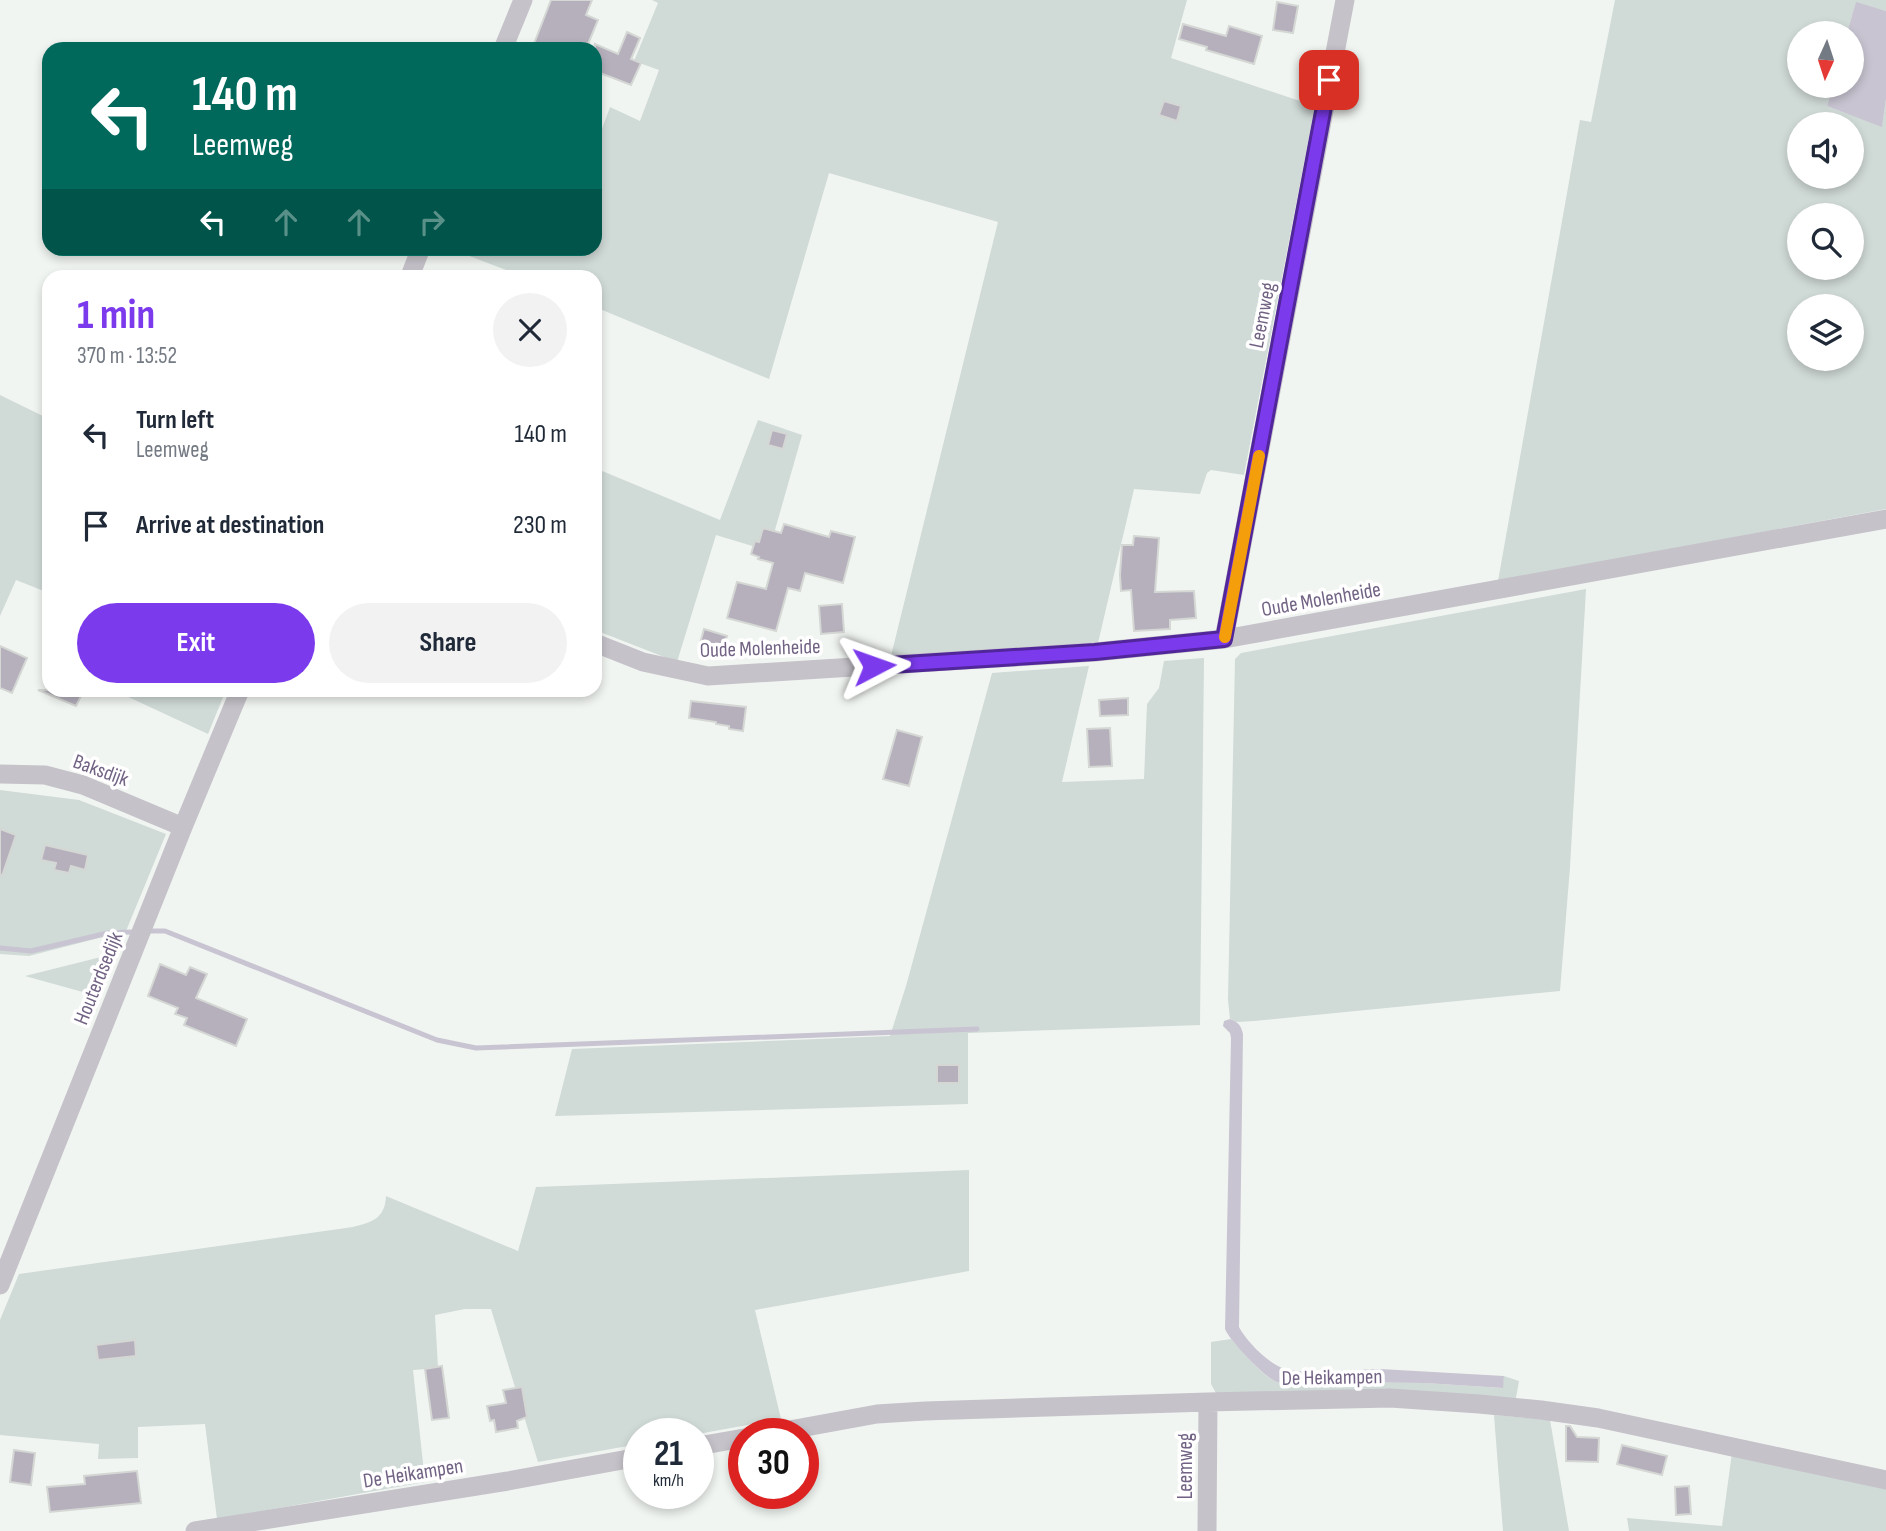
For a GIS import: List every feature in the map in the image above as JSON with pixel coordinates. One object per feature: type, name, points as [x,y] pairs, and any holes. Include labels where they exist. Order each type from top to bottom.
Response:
[{"type":"street","points":[[506,42],[523,0]]},
{"type":"street","name":"Leemweg","points":[[1224,639],[1345,0]]},
{"type":"street","name":"Oude Molenheide","points":[[602,646],[643,662],[708,676],[1095,652],[1224,639],[1886,519]]},
{"type":"street","name":"Houterdsedijk","points":[[0,1285],[237,697]]},
{"type":"street","name":"Baksdijk","points":[[0,774],[45,775],[83,785],[183,827]]},
{"type":"street","name":"De Heikampen","points":[[819,1425],[913,1412],[1390,1398],[1479,1404],[1598,1418],[1886,1480]]},
{"type":"street","name":"Leemweg","points":[[1207,1531],[1208,1402]]},
{"type":"street","name":"De Heikampen","points":[[195,1531],[623,1460]]},
{"type":"shaded area","points":[[652,0],[1187,0],[1171,58],[1315,106],[1244,475],[1211,470],[1207,473],[1200,494],[1134,489],[1098,643],[891,656],[998,222],[829,173],[769,379],[602,310],[602,270],[506,270],[469,256],[602,256],[602,129],[610,107],[640,121],[659,70],[634,61],[658,3]]},
{"type":"shaded area","points":[[1615,0],[1886,0],[1886,11],[1856,3],[1851,21],[1787,21],[1787,98],[1829,98],[1827,106],[1844,112],[1787,112],[1787,189],[1864,189],[1864,119],[1882,126],[1886,99],[1886,509],[1498,581],[1580,120],[1591,122]]},
{"type":"shaded area","points":[[1856,2],[1886,11],[1886,99],[1882,127],[1864,120],[1864,112],[1843,112],[1827,106],[1829,98],[1864,98],[1864,21],[1850,21]]},
{"type":"shaded area","points":[[0,395],[42,416],[42,590],[16,580],[0,616]]},
{"type":"shaded area","points":[[758,420],[802,435],[769,551],[716,535],[677,662],[602,633],[602,471],[720,520]]},
{"type":"shaded area","points":[[1586,589],[1560,991],[1254,1021],[1237,1022],[1230,1019],[1228,1000],[1235,659],[1241,653]]},
{"type":"shaded area","points":[[1204,658],[1200,1025],[968,1033],[968,1104],[555,1116],[572,1049],[890,1036],[992,673],[1089,666],[1062,782],[1144,779],[1147,704],[1159,688],[1164,661]]},
{"type":"shaded area","points":[[128,697],[223,697],[208,734]]},
{"type":"shaded area","points":[[0,790],[79,800],[166,834],[126,931],[29,956],[0,954]]},
{"type":"shaded area","points":[[117,953],[101,997],[25,976]]},
{"type":"shaded area","points":[[1230,1019],[1239,1024],[1243,1034],[1239,1327],[1253,1346],[1282,1368],[1317,1371],[1316,1382],[1277,1382],[1248,1358],[1225,1329],[1231,1038],[1223,1026],[1224,1021]]},
{"type":"shaded area","points":[[969,1170],[969,1271],[755,1310],[781,1418],[728,1418],[728,1429],[714,1431],[714,1418],[623,1418],[623,1447],[538,1462],[491,1309],[465,1309],[435,1315],[438,1368],[413,1370],[425,1482],[217,1519],[205,1424],[138,1427],[138,1458],[98,1459],[99,1444],[0,1435],[0,1320],[19,1274],[353,1227],[380,1215],[386,1196],[518,1251],[536,1187]]},
{"type":"shaded area","points":[[1231,1339],[1259,1370],[1277,1382],[1317,1381],[1317,1371],[1333,1371],[1333,1382],[1425,1383],[1502,1388],[1504,1376],[1519,1381],[1515,1403],[1218,1397],[1211,1384],[1211,1342]]},
{"type":"shaded area","points":[[1380,1369],[1504,1376],[1503,1388],[1425,1383],[1333,1382],[1333,1371]]},
{"type":"shaded area","points":[[1494,1415],[1550,1420],[1569,1531],[1503,1531]]},
{"type":"shaded area","points":[[1732,1453],[1886,1485],[1886,1531],[1629,1531],[1627,1518],[1722,1526]]},
{"type":"building","points":[[551,0],[592,0],[586,15],[598,20],[589,42],[535,42]]},
{"type":"building","points":[[1277,2],[1298,6],[1293,33],[1273,30]]},
{"type":"building","points":[[1183,24],[1226,36],[1229,26],[1262,36],[1254,64],[1179,39]]},
{"type":"building","points":[[627,32],[640,38],[631,59],[641,63],[631,85],[602,74],[602,47],[618,54]]},
{"type":"building","points":[[1164,101],[1181,106],[1177,121],[1159,115]]},
{"type":"building","points":[[772,430],[787,434],[783,449],[768,445]]},
{"type":"building","points":[[784,524],[829,537],[831,531],[855,537],[843,583],[805,573],[800,591],[788,588],[776,631],[727,618],[737,582],[766,589],[773,563],[751,554],[755,541],[759,542],[763,528],[781,533]]},
{"type":"building","points":[[1134,536],[1159,538],[1155,592],[1194,591],[1196,618],[1170,620],[1170,629],[1134,631],[1131,590],[1121,591],[1120,575],[1122,545],[1133,545]]},
{"type":"building","points":[[842,604],[844,632],[821,634],[819,606]]},
{"type":"building","points":[[704,629],[727,636],[722,653],[699,647]]},
{"type":"building","points":[[0,646],[27,658],[12,693],[0,688]]},
{"type":"building","points":[[55,697],[80,697],[76,706]]},
{"type":"building","points":[[1128,698],[1128,715],[1100,716],[1099,700]]},
{"type":"building","points":[[691,701],[746,707],[743,731],[729,729],[729,726],[716,722],[689,718]]},
{"type":"building","points":[[1110,728],[1112,766],[1089,767],[1087,729]]},
{"type":"building","points":[[897,730],[922,737],[909,786],[883,779]]},
{"type":"building","points":[[0,829],[16,835],[2,876],[0,875]]},
{"type":"building","points":[[45,845],[88,855],[85,870],[71,866],[69,873],[54,870],[56,863],[41,860]]},
{"type":"building","points":[[160,964],[186,975],[190,967],[207,974],[196,998],[247,1019],[236,1046],[184,1025],[187,1018],[175,1014],[178,1008],[148,996]]},
{"type":"building","points":[[937,1065],[959,1065],[959,1083],[937,1083]]},
{"type":"building","points":[[135,1340],[136,1356],[98,1360],[96,1345]]},
{"type":"building","points":[[442,1366],[449,1418],[432,1420],[425,1369]]},
{"type":"building","points":[[522,1387],[527,1417],[517,1421],[518,1428],[496,1432],[487,1406],[506,1403],[503,1390]]},
{"type":"building","points":[[1566,1426],[1570,1426],[1577,1437],[1599,1438],[1598,1462],[1566,1461]]},
{"type":"building","points":[[1622,1445],[1667,1456],[1662,1475],[1617,1464]]},
{"type":"building","points":[[14,1450],[35,1453],[31,1485],[10,1482]]},
{"type":"building","points":[[137,1471],[141,1503],[50,1512],[47,1487],[85,1484],[84,1476]]},
{"type":"building","points":[[1689,1486],[1691,1514],[1676,1515],[1675,1487]]},
{"type":"waterway","points":[[150,931],[165,931],[437,1040],[476,1048],[977,1029]]},
{"type":"waterway","points":[[0,948],[31,951],[108,933],[131,932]]},
{"type":"slow traffic","points":[[1225,637],[1259,456]]},
{"type":"route","points":[[874,666],[1095,652],[1224,639],[1329,80]]}]
